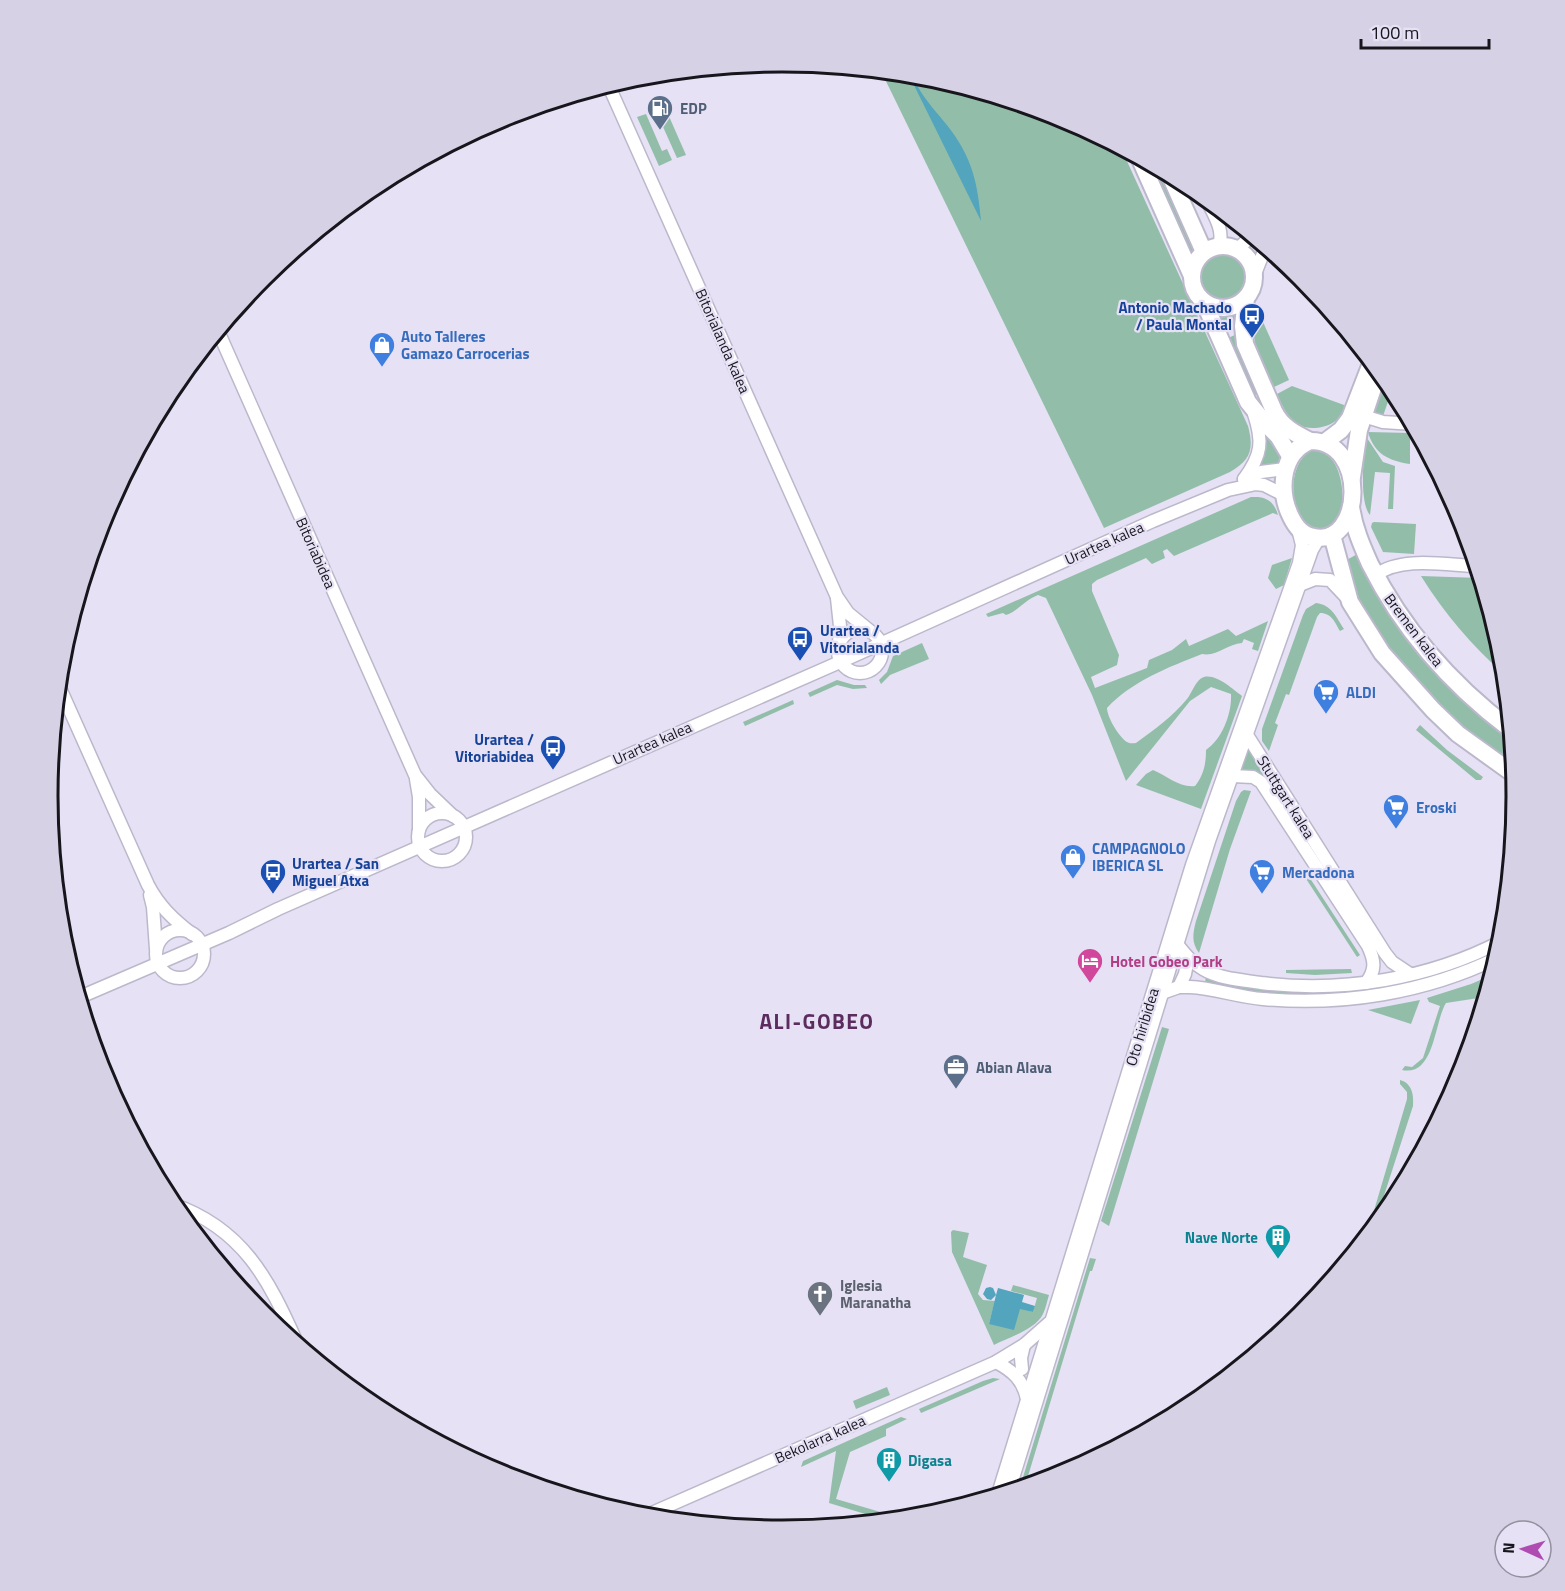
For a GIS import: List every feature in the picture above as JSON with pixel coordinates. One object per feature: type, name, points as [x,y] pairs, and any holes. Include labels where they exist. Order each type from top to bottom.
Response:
[{"type":"main road","points":[[1144,168],[1192,276],[1195,290],[1204,302],[1251,407],[1278,436],[1288,463]]},
{"type":"main road","points":[[1177,189],[1211,249]]},
{"type":"main road","points":[[1192,276],[1197,259],[1211,249],[1238,249],[1250,259],[1255,274],[1253,287],[1246,298],[1230,308],[1221,308],[1204,302]]},
{"type":"main road","points":[[1246,298],[1243,326],[1245,344],[1274,411],[1289,430],[1332,445],[1342,455],[1352,478]]},
{"type":"main road","points":[[1368,371],[1350,418],[1341,430],[1318,442],[1301,444],[1288,463],[1284,495],[1287,508],[1298,529],[1310,536],[1326,536],[1344,525],[1351,507],[1352,478],[1359,429],[1375,381]]},
{"type":"main road","name":"Bremen kalea","points":[[1351,507],[1361,545],[1376,575],[1408,627],[1441,668],[1478,704],[1502,723]]},
{"type":"main road","points":[[1326,536],[1350,602],[1382,653],[1432,710],[1479,751],[1505,769]]},
{"type":"street","name":"Bitorialanda kalea","points":[[612,92],[837,597],[848,613],[870,631]]},
{"type":"street","points":[[1211,249],[1221,239],[1213,214]]},
{"type":"street","points":[[1238,249],[1247,240]]},
{"type":"street","points":[[1255,274],[1263,254]]},
{"type":"street","name":"Bitoriabidea","points":[[221,339],[415,775],[419,797],[419,833]]},
{"type":"street","points":[[1244,478],[1259,452],[1260,440],[1251,407]]},
{"type":"street","points":[[1370,418],[1383,422],[1403,423]]},
{"type":"street","name":"Urartea kalea","points":[[1228,490],[1244,478],[1288,463]]},
{"type":"street","name":"Urartea kalea","points":[[86,994],[157,956],[201,944],[1153,521],[1228,490],[1264,484],[1284,495]]},
{"type":"street","name":"Oto hiribidea","points":[[1001,1485],[1027,1399],[1042,1367],[1052,1320],[1195,855],[1299,563],[1302,545],[1298,529]]},
{"type":"street","name":"Oto hiribidea","points":[[1011,1482],[1042,1367],[1232,776],[1312,550],[1326,536]]},
{"type":"street","points":[[1376,575],[1382,570],[1403,563],[1469,566]]},
{"type":"street","points":[[1300,585],[1315,579],[1330,580],[1350,602]]},
{"type":"street","name":"Bitorialanda kalea","points":[[837,597],[840,626],[838,647]]},
{"type":"street","points":[[860,629],[870,631],[882,643],[881,660],[870,672],[853,673],[840,662],[838,647],[842,638],[850,632],[860,629]]},
{"type":"street","points":[[65,700],[157,903],[201,944],[203,951],[201,964],[193,974],[187,977],[168,975],[157,956],[153,907],[148,885]]},
{"type":"street","name":"Stuttgart kalea","points":[[1247,735],[1385,953],[1392,962],[1410,974]]},
{"type":"street","name":"Bitoriabidea","points":[[415,775],[430,794],[453,816]]},
{"type":"street","name":"Stuttgart kalea","points":[[1232,776],[1253,777],[1261,782],[1368,946],[1374,964],[1371,977],[1366,983]]},
{"type":"street","points":[[435,815],[453,816],[464,827],[465,844],[457,856],[451,860],[430,858],[420,846],[419,833],[428,819],[435,815]]},
{"type":"street","name":"Urartea kalea","points":[[157,956],[164,937],[170,932],[185,931],[192,934]]},
{"type":"street","points":[[1177,944],[1188,958],[1211,973],[1246,981],[1294,986],[1366,983],[1429,970],[1461,960],[1491,946]]},
{"type":"street","points":[[1179,987],[1185,974],[1188,958]]},
{"type":"street","points":[[1162,993],[1179,987],[1202,987],[1262,999],[1358,998],[1432,983],[1487,962]]},
{"type":"street","points":[[192,1214],[209,1222],[245,1252],[271,1287],[288,1323]]},
{"type":"street","name":"Bekolarra kalea","points":[[661,1509],[1001,1364],[1052,1320]]},
{"type":"street","points":[[1022,1369],[1021,1358],[1024,1345]]},
{"type":"street","points":[[1001,1364],[1022,1369],[1042,1367]]},
{"type":"street","points":[[1001,1364],[1019,1379],[1027,1399]]},
{"type":"green space","points":[[885,79],[924,85],[1015,110],[1060,127],[1126,158],[1248,426],[1251,441],[1247,458],[1237,468],[1104,528]]},
{"type":"green space","points":[[664,105],[686,155],[677,158],[655,109]]},
{"type":"green space","points":[[646,114],[662,151],[667,149],[672,160],[659,166],[637,117]]},
{"type":"green space","points":[[1149,171],[1168,183],[1199,252],[1191,264]]},
{"type":"green space","points":[[1224,251],[1234,253],[1242,259],[1248,267],[1250,277],[1248,287],[1242,295],[1234,301],[1224,303],[1214,301],[1206,295],[1200,287],[1198,277],[1200,267],[1206,259],[1214,253]]},
{"type":"green space","points":[[1239,310],[1238,328],[1222,335],[1213,311],[1227,314]]},
{"type":"green space","points":[[1258,319],[1263,322],[1289,380],[1274,387],[1255,343],[1252,323]]},
{"type":"green space","points":[[1239,333],[1261,392],[1250,397],[1224,340]]},
{"type":"green space","points":[[1292,386],[1344,405],[1343,412],[1339,418],[1327,426],[1312,428],[1299,425],[1288,415],[1277,394]]},
{"type":"green space","points":[[1382,390],[1388,400],[1383,416],[1373,412]]},
{"type":"green space","points":[[1264,430],[1282,453],[1282,459],[1276,465],[1257,466]]},
{"type":"green space","points":[[1368,432],[1409,433],[1410,464],[1395,461],[1383,455],[1371,440]]},
{"type":"green space","points":[[1367,438],[1383,462],[1395,466],[1393,509],[1388,509],[1390,473],[1375,472],[1370,515],[1364,500],[1363,489],[1363,465]]},
{"type":"green space","points":[[1313,450],[1325,453],[1333,461],[1341,482],[1342,507],[1332,525],[1323,528],[1311,526],[1302,519],[1294,495],[1297,468],[1303,457]]},
{"type":"green space","points":[[1251,497],[1269,500],[1278,515],[1273,513],[1174,556],[1167,549],[1163,551],[1165,558],[1152,564],[1146,558],[1092,584],[1092,591],[1119,655],[1117,665],[1091,677],[1095,688],[1147,668],[1149,660],[1172,650],[1186,639],[1189,646],[1228,629],[1236,636],[1268,621],[1258,651],[1252,649],[1254,643],[1244,639],[1242,643],[1217,652],[1202,654],[1139,682],[1107,708],[1111,721],[1120,736],[1128,743],[1136,743],[1175,712],[1201,678],[1209,677],[1219,680],[1242,696],[1201,809],[1136,785],[1153,770],[1179,783],[1195,786],[1204,769],[1206,750],[1217,739],[1225,725],[1230,710],[1231,694],[1211,687],[1190,701],[1126,781],[1092,695],[1046,598],[1038,595],[1006,615],[1003,613],[988,617],[986,614]]},
{"type":"green space","points":[[1374,522],[1416,524],[1414,554],[1383,552],[1371,527]]},
{"type":"green space","points":[[1361,552],[1377,584],[1502,723],[1505,760],[1477,740],[1409,676],[1365,615],[1343,562]]},
{"type":"green space","points":[[1292,558],[1284,585],[1276,589],[1268,578],[1272,565]]},
{"type":"green space","points":[[1421,576],[1473,578],[1495,665],[1459,628]]},
{"type":"green space","points":[[1316,603],[1330,609],[1344,629],[1340,631],[1333,619],[1324,613],[1320,613],[1317,617],[1289,695],[1286,694],[1275,723],[1278,725],[1269,751],[1262,741],[1262,729],[1303,615],[1306,609]]},
{"type":"green space","points":[[922,643],[929,659],[890,675],[881,684],[879,680],[887,672],[893,656]]},
{"type":"green space","points":[[837,680],[854,685],[865,685],[867,688],[853,689],[837,685],[810,697],[808,693]]},
{"type":"green space","points":[[793,700],[794,704],[745,726],[743,722]]},
{"type":"green space","points":[[1420,725],[1447,750],[1483,777],[1481,780],[1476,780],[1416,730]]},
{"type":"green space","points":[[1248,744],[1266,775],[1262,778],[1239,767]]},
{"type":"green space","points":[[1244,790],[1251,791],[1230,849],[1199,953],[1193,937],[1196,921],[1236,801]]},
{"type":"green space","points":[[1304,869],[1360,955],[1357,957],[1301,871]]},
{"type":"green space","points":[[1351,969],[1352,973],[1315,975],[1286,973],[1286,970]]},
{"type":"green space","points":[[1206,975],[1354,987],[1355,995],[1260,995],[1205,984]]},
{"type":"green space","points":[[1483,979],[1477,998],[1446,1003],[1427,1057],[1413,1070],[1402,1070],[1405,1066],[1412,1067],[1423,1058],[1440,1006],[1429,1002],[1427,998]]},
{"type":"green space","points":[[1420,1000],[1411,1024],[1368,1010]]},
{"type":"green space","points":[[1162,1027],[1169,1029],[1109,1226],[1101,1221]]},
{"type":"green space","points":[[1400,1080],[1411,1090],[1413,1106],[1383,1200],[1373,1213],[1407,1099],[1407,1092],[1400,1084]]},
{"type":"green space","points":[[953,1230],[969,1233],[963,1257],[987,1265],[978,1294],[983,1300],[995,1301],[989,1324],[1020,1308],[1033,1312],[1037,1298],[1011,1291],[1013,1285],[1049,1295],[1039,1320],[994,1345],[952,1252],[951,1232]]},
{"type":"green space","points":[[1090,1258],[1096,1259],[1090,1271],[1028,1476],[1023,1478]]},
{"type":"green space","points":[[993,1378],[1000,1379],[921,1413],[919,1409],[983,1381]]},
{"type":"green space","points":[[887,1387],[890,1395],[856,1409],[853,1401]]},
{"type":"green space","points":[[901,1417],[907,1419],[886,1429],[886,1436],[850,1452],[836,1499],[882,1512],[866,1514],[829,1503],[836,1451],[801,1467],[803,1461]]},
{"type":"water","points":[[913,83],[917,84],[967,156],[976,187],[981,221]]},
{"type":"water","points":[[990,1287],[996,1295],[991,1300],[983,1294],[986,1288]]},
{"type":"water","points":[[998,1288],[1024,1295],[1022,1302],[1035,1306],[1033,1312],[1020,1309],[1014,1330],[989,1324]]},
{"type":"place","name":"EDP","points":[[660,131]]},
{"type":"place","name":"Antonio Machado / Paula Montal","points":[[1252,339]]},
{"type":"place","name":"Auto Talleres Gamazo Carrocerias","points":[[382,368]]},
{"type":"place","name":"Urartea / Vitorialanda","points":[[800,662]]},
{"type":"place","name":"ALDI","points":[[1326,715]]},
{"type":"place","name":"Urartea / Vitoriabidea","points":[[553,771]]},
{"type":"place","name":"Eroski","points":[[1396,830]]},
{"type":"place","name":"CAMPAGNOLO IBERICA SL","points":[[1073,880]]},
{"type":"place","name":"Urartea / San Miguel Atxa","points":[[273,895]]},
{"type":"place","name":"Mercadona","points":[[1262,895]]},
{"type":"place","name":"Hotel Gobeo Park","points":[[1090,984]]},
{"type":"place","name":"Abian Alava","points":[[956,1090]]},
{"type":"place","name":"Nave Norte","points":[[1278,1260]]},
{"type":"place","name":"Iglesia Maranatha","points":[[820,1317]]},
{"type":"place","name":"Digasa","points":[[889,1483]]},
{"type":"district","name":"ALI-GOBEO","points":[[817,1021]]}]
